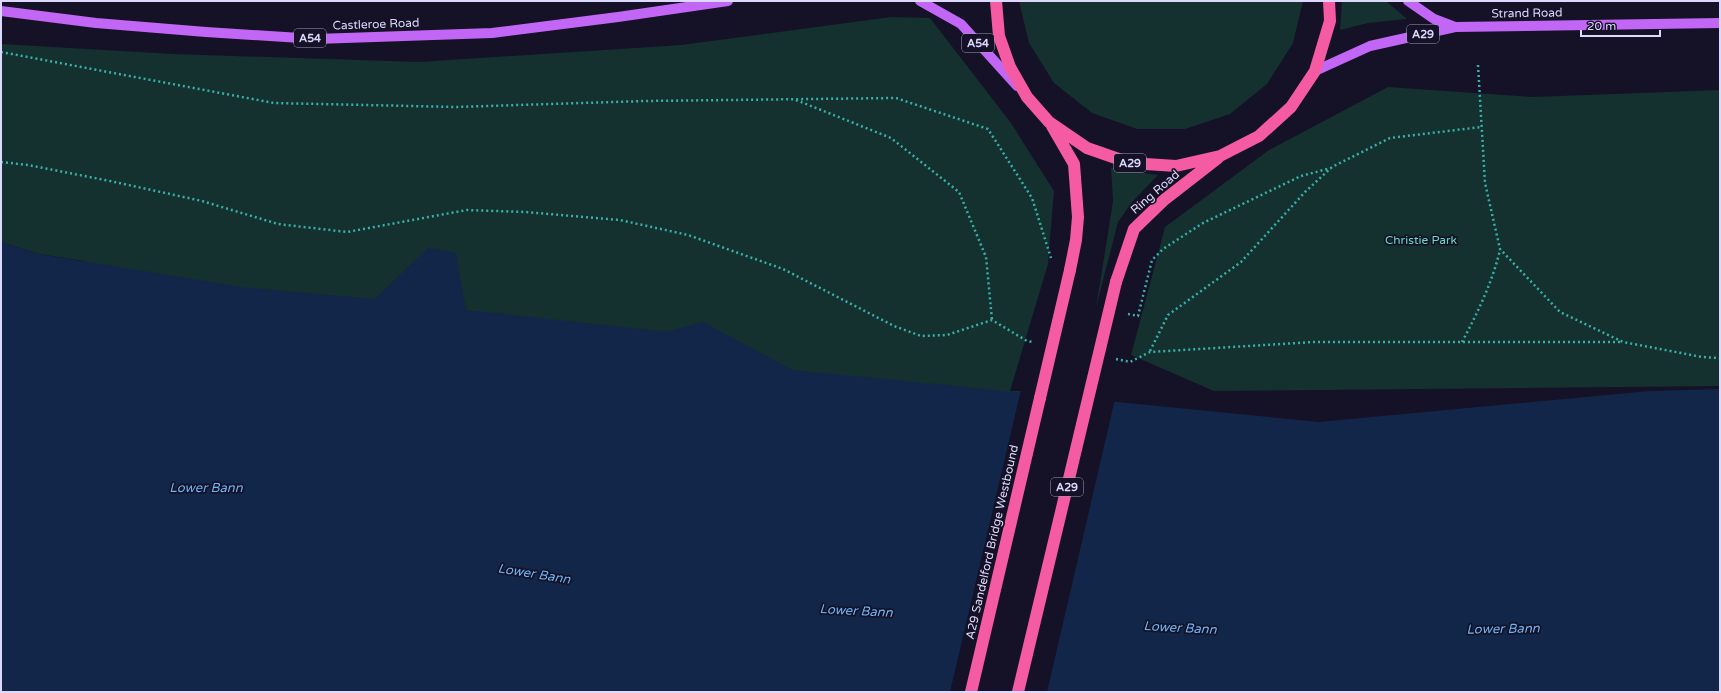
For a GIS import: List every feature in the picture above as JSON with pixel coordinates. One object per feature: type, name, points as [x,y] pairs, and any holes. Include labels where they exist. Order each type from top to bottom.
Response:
[{"type":"highway","name":"A29","points":[[996,1],[999,36],[1010,67],[1027,97],[1049,122],[1087,148],[1130,163],[1176,166],[1220,156],[1259,136],[1291,107],[1315,71],[1330,21],[1329,1]]},
{"type":"highway","name":"A29 Sandelford Bridge Westbound","points":[[971,692],[1076,240],[1078,217],[1074,164],[1049,122]]},
{"type":"highway","name":"Ring Road","points":[[1018,692],[1116,282],[1134,229],[1164,200],[1220,156]]},
{"type":"main road","name":"Castleroe Road","points":[[1,11],[96,23],[316,39],[492,33],[728,1]]},
{"type":"main road","name":"A54","points":[[920,1],[961,24],[1027,97]]},
{"type":"main road","name":"Strand Road","points":[[1408,1],[1434,19],[1455,28]]},
{"type":"main road","name":"Strand Road","points":[[1315,71],[1370,46],[1455,28],[1720,23]]},
{"type":"path","points":[[1,52],[274,103],[456,107],[645,101],[896,98],[988,129],[1032,198],[1052,260]]},
{"type":"path","points":[[1462,342],[1479,310],[1493,278],[1500,249],[1485,183],[1478,65]]},
{"type":"path","points":[[794,100],[891,138],[959,192],[986,257],[992,320]]},
{"type":"path","points":[[1135,315],[1138,316],[1152,260],[1163,249],[1202,223],[1301,176],[1332,168],[1390,138],[1482,127]]},
{"type":"path","points":[[1,162],[28,165],[202,201],[278,224],[347,232],[467,210],[524,212],[620,220],[688,234],[783,269],[894,326],[920,336],[947,335]]},
{"type":"path","points":[[1332,168],[1304,192],[1241,262],[1168,315],[1150,352],[1314,342],[1623,342],[1702,357],[1720,358]]},
{"type":"path","points":[[1500,249],[1560,312],[1623,342]]},
{"type":"green space","points":[[1019,1],[1303,1],[1293,43],[1267,84],[1230,114],[1185,129],[1137,129],[1092,113],[1054,83],[1029,43]]},
{"type":"green space","points":[[1342,1],[1386,1],[1407,19],[1368,23],[1340,30]]},
{"type":"green space","points":[[891,17],[930,18],[1011,123],[1054,191],[1048,264],[1010,391],[1021,391],[1017,406],[361,354],[83,261],[39,254],[1,242],[1,44],[174,54],[419,62],[681,45]]},
{"type":"green space","name":"Christie Park","points":[[1388,87],[1533,97],[1720,90],[1720,386],[1214,391],[1131,355],[1165,227],[1269,150]]},
{"type":"green space","points":[[1111,168],[1158,175],[1133,201],[1118,222],[1096,308],[1113,201]]},
{"type":"water","name":"Lower Bann","points":[[1,242],[39,254],[241,287],[375,299],[428,248],[456,253],[466,310],[667,332],[703,322],[792,370],[1319,422],[1650,391],[1720,389],[1720,692],[1,692]]},
{"type":"pier","points":[[1021,390],[1115,399],[1047,692],[950,692]]}]
